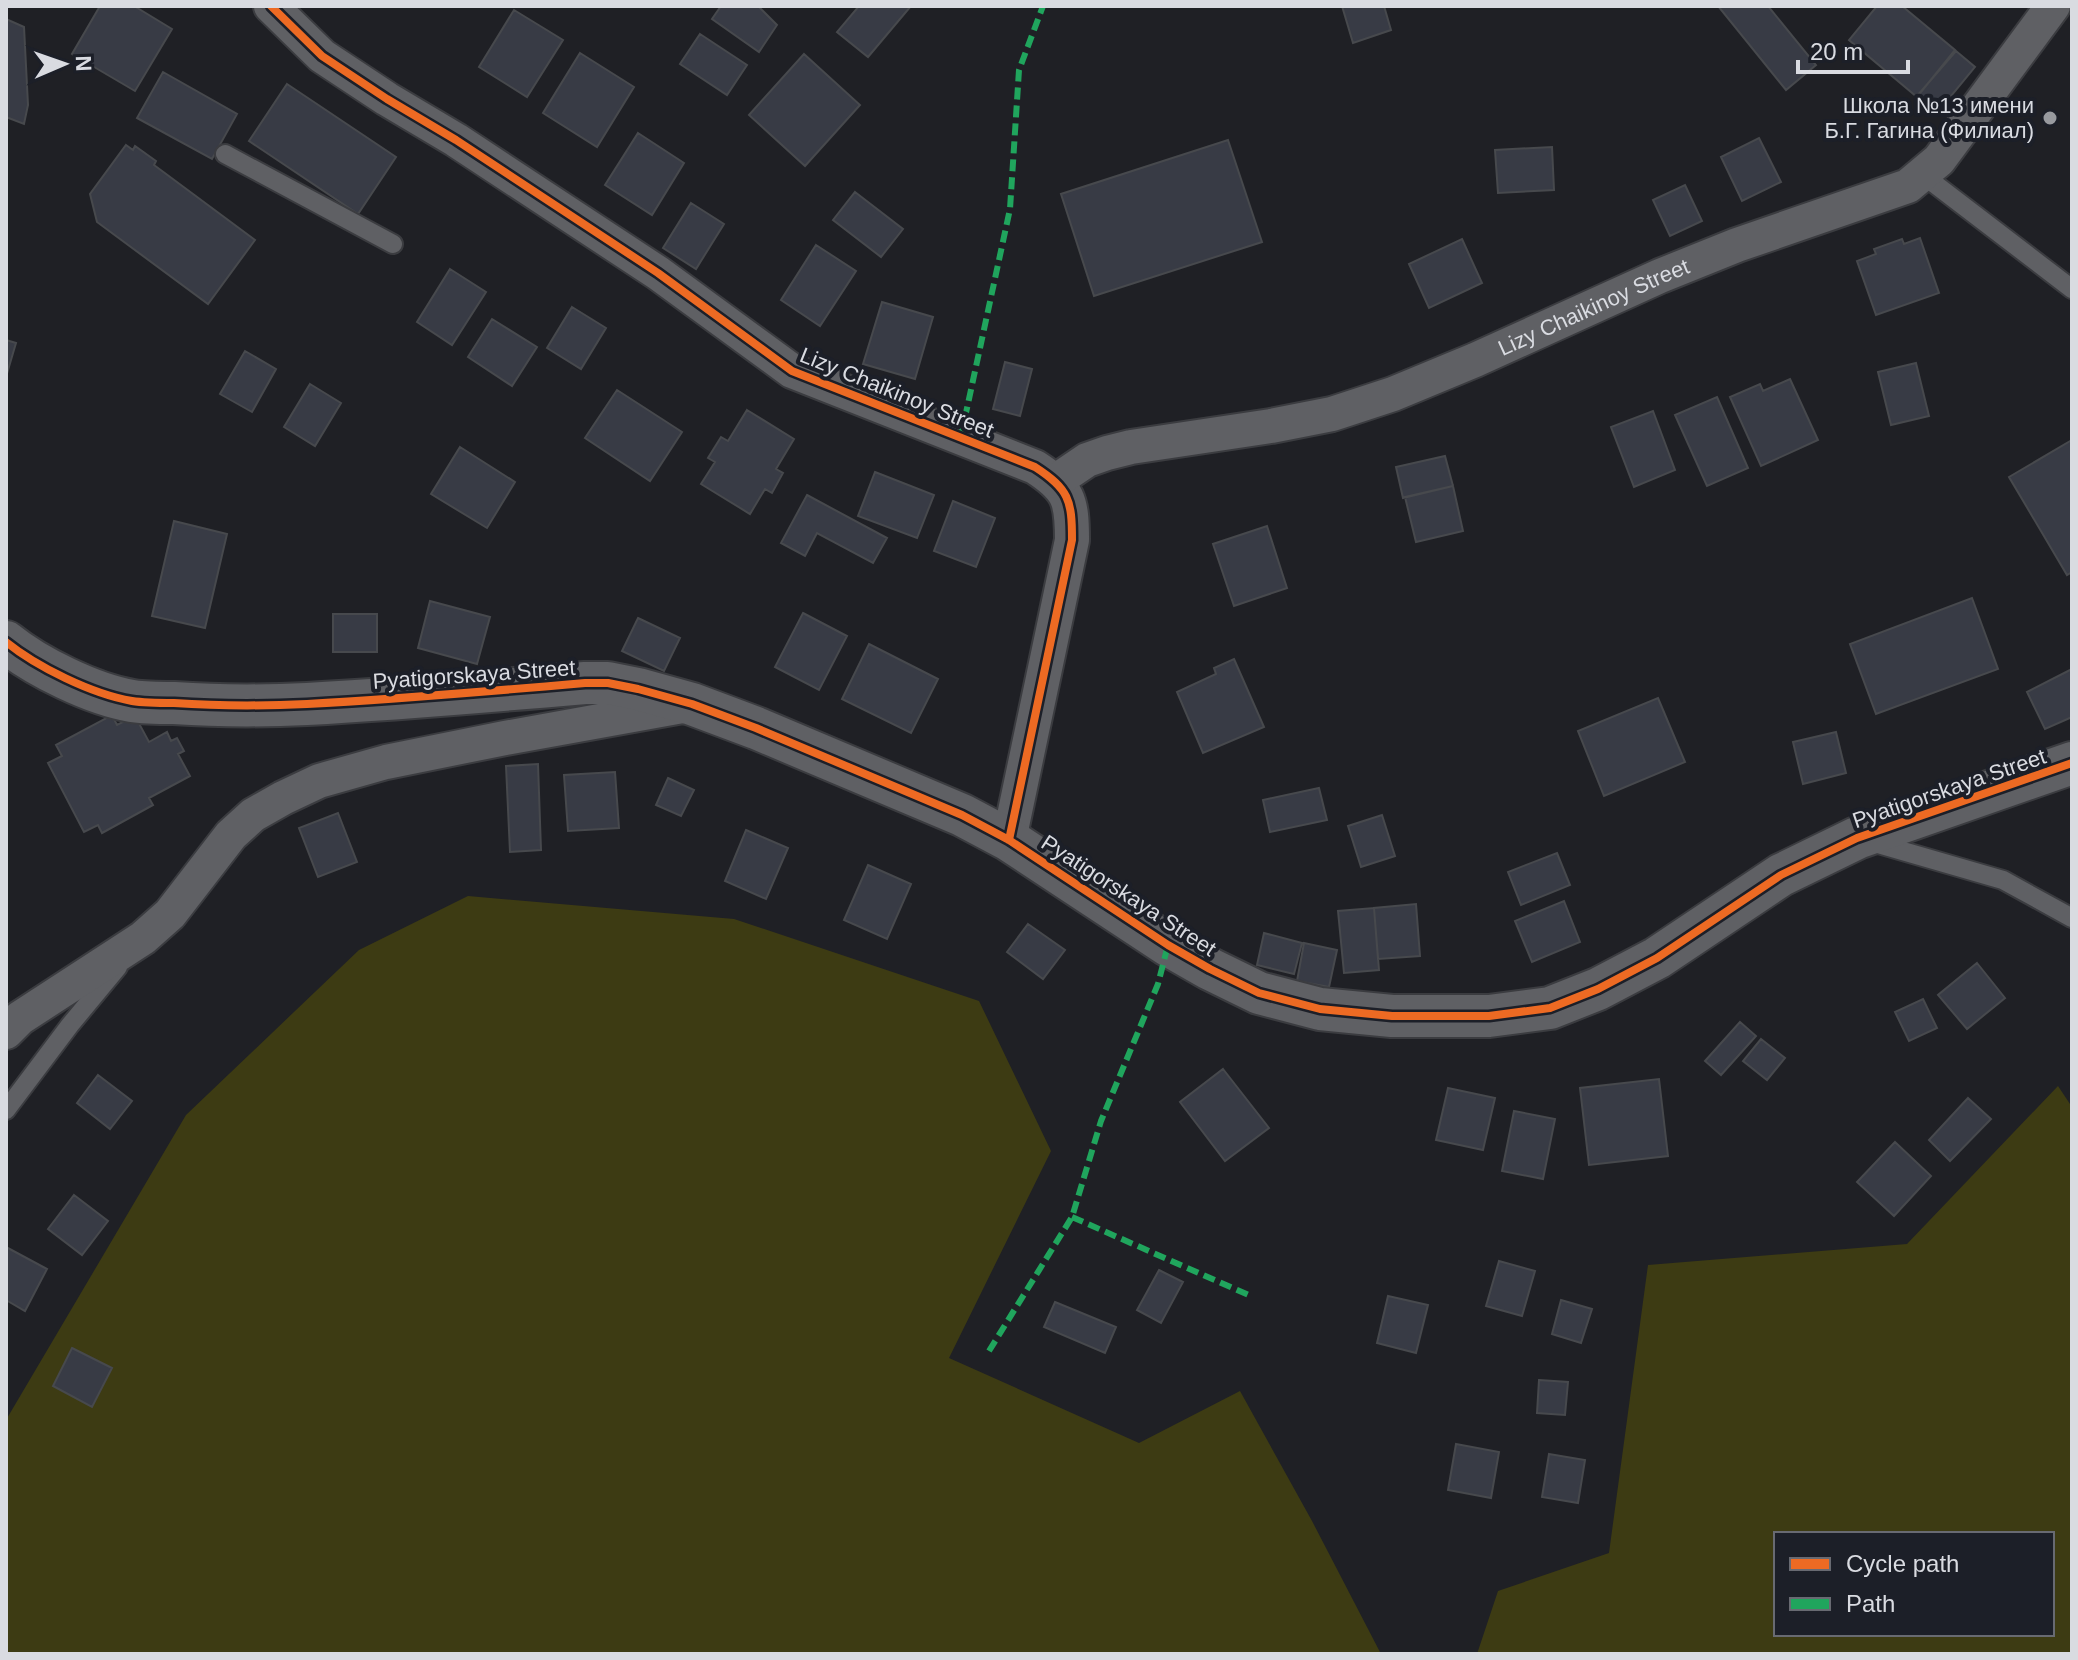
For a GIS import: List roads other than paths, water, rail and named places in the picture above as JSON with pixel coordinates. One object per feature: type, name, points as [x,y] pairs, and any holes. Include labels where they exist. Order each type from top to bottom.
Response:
[{"type":"street","name":"Lizy Chaikinoy Street","points":[[271,6],[322,56],[658,273],[792,371],[1035,467],[1056,481],[1087,460],[1107,453],[1332,414],[1393,394],[1737,245],[1908,186],[1939,160],[2053,6]]},
{"type":"street","points":[[1009,840],[1072,540],[1072,508],[1056,481]]},
{"type":"street","name":"Pyatigorskaya Street","points":[[6,642],[26,658],[92,689],[131,701],[257,706],[395,699],[585,683],[608,683],[638,689],[692,704],[756,728],[962,815],[1009,840],[1168,945],[1259,993],[1320,1009],[1392,1016],[1489,1016],[1550,1008],[1598,989],[1657,958],[1781,875],[1857,838],[2072,763]]},
{"type":"street","points":[[6,1032],[20,1018],[143,938],[170,914],[231,835],[253,815],[319,781],[386,762],[692,704]]},
{"type":"lane","points":[[225,154],[393,244]]},
{"type":"lane","points":[[1923,175],[2072,289]]},
{"type":"lane","points":[[1857,838],[2003,880],[2072,918]]},
{"type":"lane","points":[[6,1110],[70,1025],[143,938]]},
{"type":"place","name":"Школа №13 имени Б.Г. Гагина (Филиал)","points":[[2050,118]]}]
